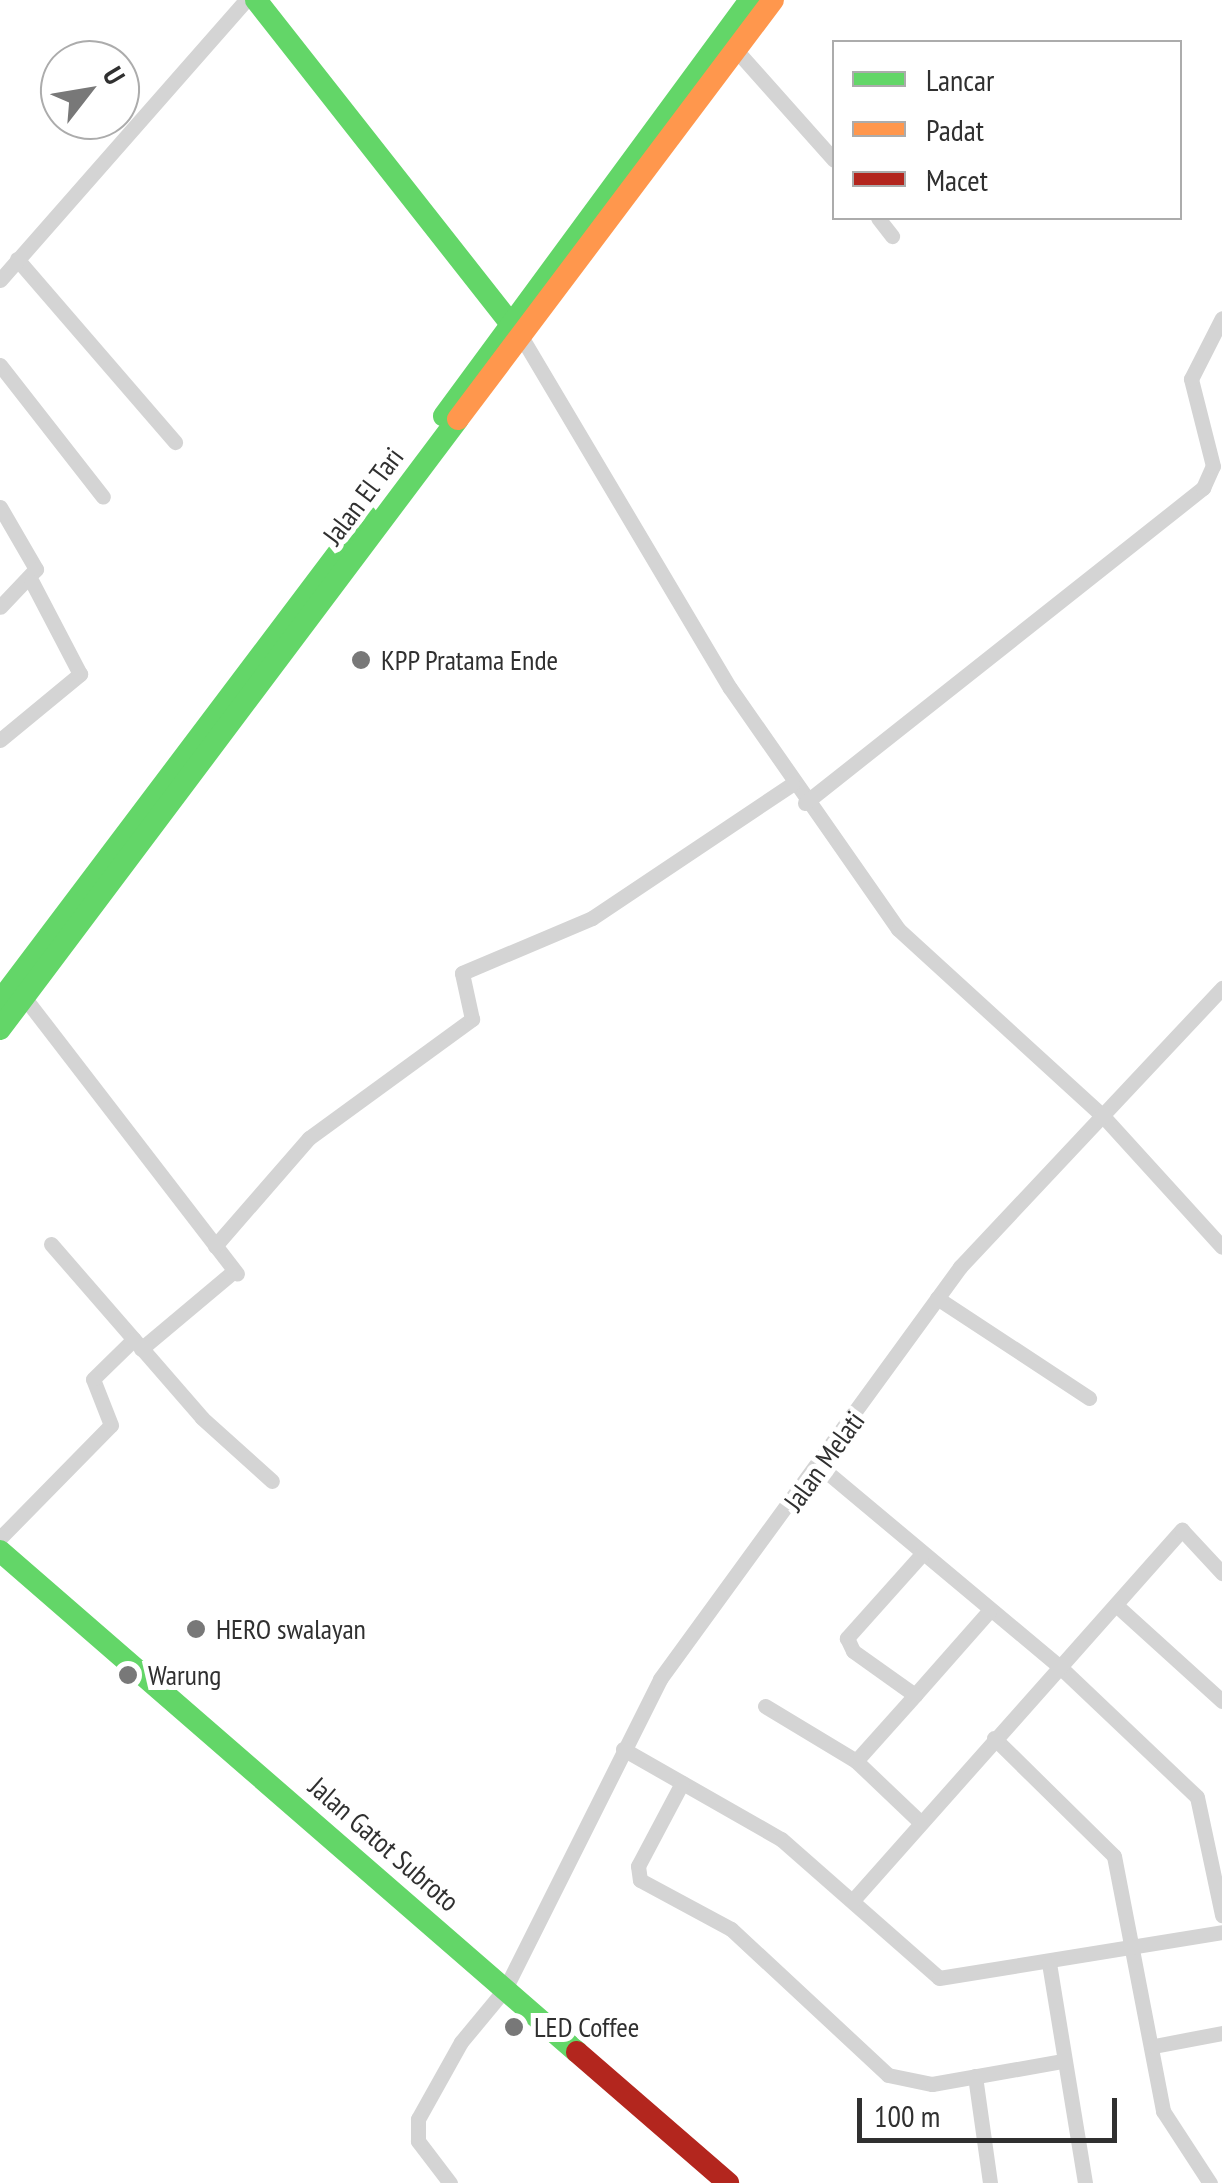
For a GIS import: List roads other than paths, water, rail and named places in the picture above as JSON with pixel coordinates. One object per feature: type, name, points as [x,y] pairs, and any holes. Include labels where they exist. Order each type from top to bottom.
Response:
[{"type":"main road","points":[[256,0],[515,330]]},
{"type":"main road","name":"Jalan El Tari","points":[[515,330],[750,0]]},
{"type":"main road","name":"Jalan El Tari","points":[[0,1002],[150,815],[515,330],[773,0]]},
{"type":"main road","name":"Jalan El Tari","points":[[0,1030],[150,815]]},
{"type":"main road","name":"Jalan Gatot Subroto","points":[[0,1551],[728,2183]]},
{"type":"street","points":[[0,280],[246,0]]},
{"type":"street","points":[[736,50],[832,158]]},
{"type":"street","points":[[880,220],[892,236]]},
{"type":"street","points":[[17,259],[175,442]]},
{"type":"street","points":[[804,803],[1203,488],[1212,466],[1191,379],[1222,318]]},
{"type":"street","points":[[515,330],[804,803],[898,929],[1102,1114],[1222,1247]]},
{"type":"street","points":[[0,365],[103,497]]},
{"type":"street","points":[[0,508],[35,560],[32,582],[80,674],[5,736],[0,715]]},
{"type":"street","points":[[0,607],[32,582]]},
{"type":"street","points":[[216,1246],[308,1138],[472,1019],[462,973],[592,918],[792,784]]},
{"type":"street","name":"Jalan Melati","points":[[450,2183],[418,2141],[418,2119],[452,2056],[505,1989],[660,1679],[822,1468],[937,1298],[1102,1114],[1222,988]]},
{"type":"street","points":[[0,1538],[111,1425],[94,1379],[236,1272],[24,998]]},
{"type":"street","points":[[51,1244],[137,1344],[272,1482]]},
{"type":"street","points":[[937,1298],[1089,1398]]},
{"type":"street","points":[[822,1468],[1059,1666],[1204,1806],[1222,1915]]},
{"type":"street","points":[[854,1899],[919,1821],[1182,1530],[1220,1567]]},
{"type":"street","points":[[915,1695],[847,1638],[922,1554]]},
{"type":"street","points":[[1116,1605],[1222,1701]]},
{"type":"street","points":[[856,1761],[989,1611]]},
{"type":"street","points":[[765,1706],[856,1761],[919,1821]]},
{"type":"street","points":[[994,1738],[1103,1838],[1138,1948],[1168,2126],[1210,2183]]},
{"type":"street","points":[[623,1749],[781,1838],[939,1978],[1049,1964],[1222,1932]]},
{"type":"street","points":[[682,1783],[638,1866],[640,1880],[730,1929],[898,2082],[974,2076],[1062,2061]]},
{"type":"street","points":[[1049,1964],[1085,2183]]},
{"type":"street","points":[[1154,2046],[1222,2033]]},
{"type":"street","points":[[974,2076],[990,2183]]},
{"type":"place","name":"KPP Pratama Ende","points":[[361,660]]},
{"type":"place","name":"HERO swalayan","points":[[196,1629]]},
{"type":"place","name":"Warung","points":[[128,1675]]},
{"type":"place","name":"LED Coffee","points":[[514,2027]]}]
